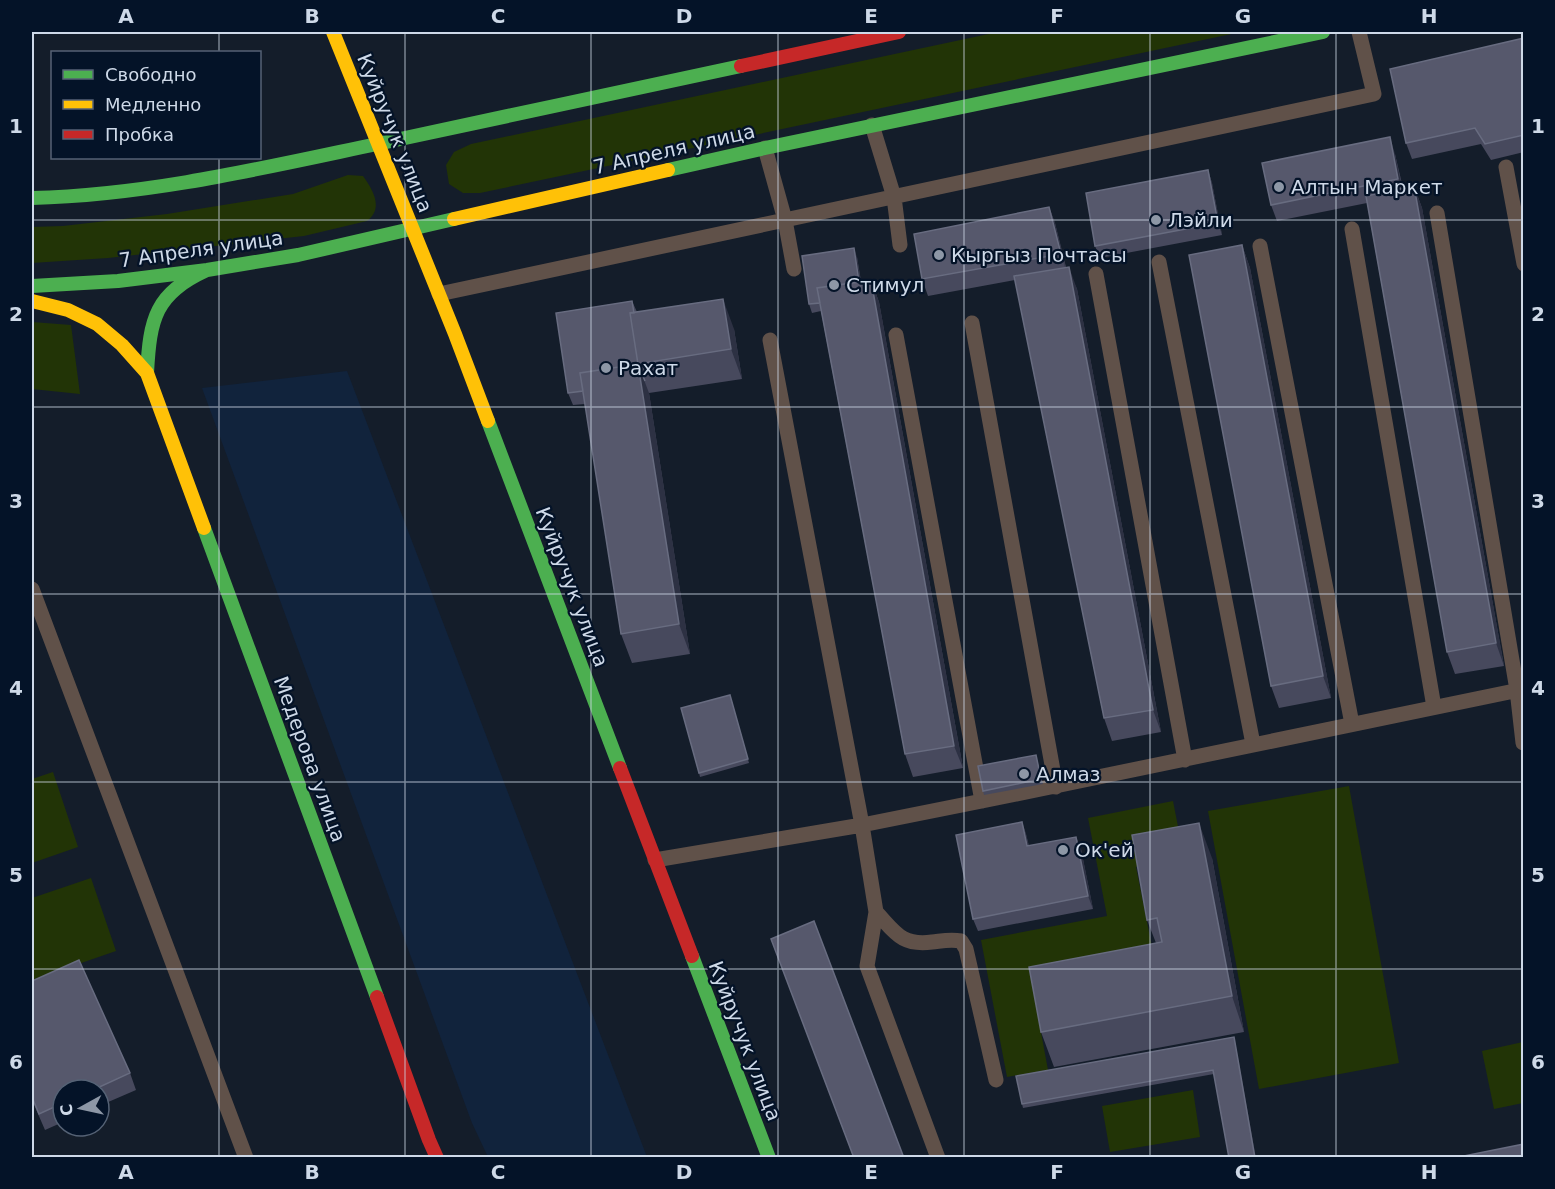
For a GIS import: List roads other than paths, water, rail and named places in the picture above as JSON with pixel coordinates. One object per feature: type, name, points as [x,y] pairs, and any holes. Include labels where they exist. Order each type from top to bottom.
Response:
[{"type":"main road","name":"Куйручук улица","points":[[333,32],[439,294],[769,1158]]},
{"type":"main road","points":[[32,198],[69,197],[165,186],[265,168],[899,32]]},
{"type":"main road","name":"7 Апреля улица","points":[[32,286],[118,281],[207,270],[298,255],[765,148],[1323,32]]},
{"type":"main road","name":"Медерова улица","points":[[147,373],[148,349],[154,323],[165,299],[176,287],[207,270]]},
{"type":"main road","name":"Медерова улица","points":[[32,301],[48,303],[80,314],[110,333],[129,350],[147,373],[437,1158]]},
{"type":"lane","points":[[439,294],[1374,94],[1359,32]]},
{"type":"lane","points":[[872,125],[894,197],[900,245]]},
{"type":"lane","points":[[765,148],[785,220],[794,269]]},
{"type":"lane","points":[[1506,166],[1524,264]]},
{"type":"lane","points":[[1437,213],[1520,689],[1523,743]]},
{"type":"lane","points":[[1352,229],[1434,707]]},
{"type":"lane","points":[[1260,246],[1352,724]]},
{"type":"lane","points":[[1160,262],[1253,744]]},
{"type":"lane","points":[[1096,274],[1185,760]]},
{"type":"lane","points":[[972,323],[1056,787]]},
{"type":"lane","points":[[896,335],[982,801]]},
{"type":"lane","points":[[770,340],[862,825],[876,912],[867,966],[938,1158]]},
{"type":"lane","points":[[32,589],[246,1158]]},
{"type":"lane","points":[[655,860],[862,825],[1056,787],[1520,689]]},
{"type":"lane","points":[[876,912],[902,939],[919,944],[952,939],[960,941],[966,950],[996,1080]]},
{"type":"place","name":"Алтын Маркет","points":[[1279,187]]},
{"type":"place","name":"Лэйли","points":[[1156,220]]},
{"type":"place","name":"Кыргыз Почтасы","points":[[939,255]]},
{"type":"place","name":"Стимул","points":[[834,285]]},
{"type":"place","name":"Рахат","points":[[606,368]]},
{"type":"place","name":"Алмаз","points":[[1024,774]]},
{"type":"place","name":"Ок'ей","points":[[1063,850]]}]
